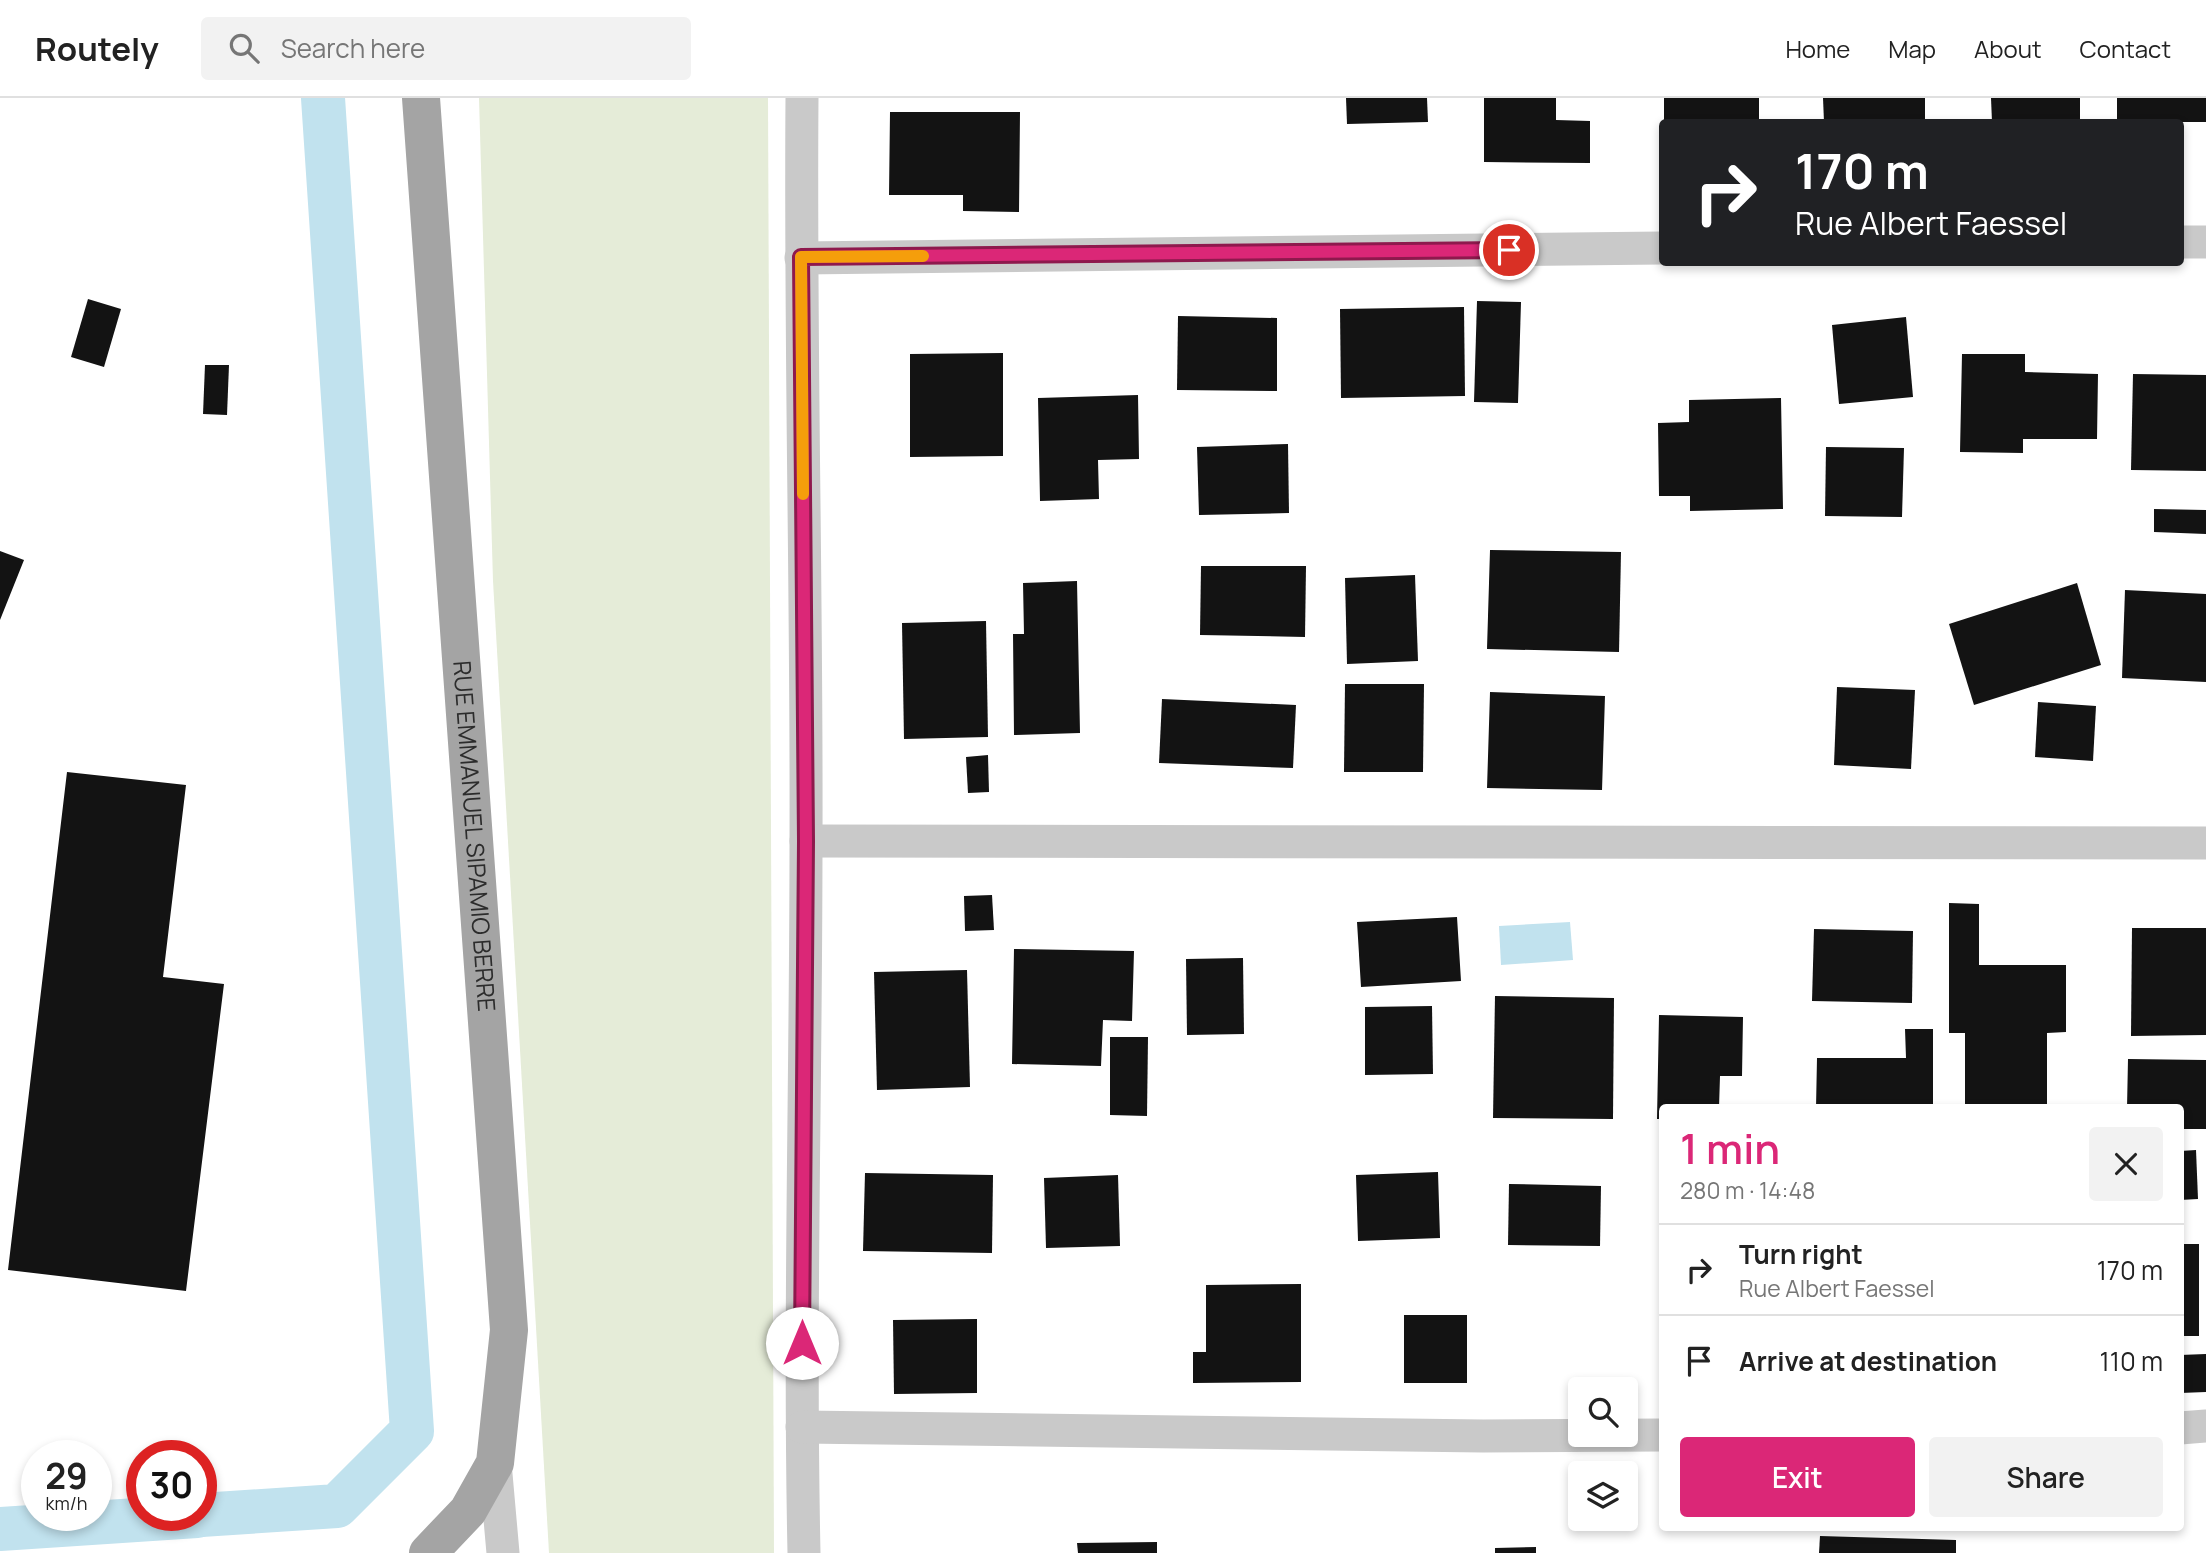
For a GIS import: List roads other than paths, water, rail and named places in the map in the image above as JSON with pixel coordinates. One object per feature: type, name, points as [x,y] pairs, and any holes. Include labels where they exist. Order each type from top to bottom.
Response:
[{"type":"main road","name":"RUE EMMANUEL SIPAMIO BERRE","points":[[421,98],[509,1330],[495,1463],[468,1511],[428,1553]]},
{"type":"street","points":[[802,98],[806,841],[802,1427],[804,1553]]},
{"type":"street","points":[[2184,243],[2206,242]]},
{"type":"street","points":[[801,257],[1659,248]]},
{"type":"street","points":[[806,841],[2206,843]]},
{"type":"street","points":[[2184,1428],[2206,1426]]},
{"type":"street","points":[[802,1427],[1483,1436],[1659,1435]]},
{"type":"street","points":[[495,1463],[503,1553]]},
{"type":"water","points":[[1570,922],[1573,960],[1501,965],[1499,926]]},
{"type":"waterway","points":[[217,1514],[337,1506],[412,1431],[323,98]]},
{"type":"waterway","points":[[0,1529],[126,1521]]}]
